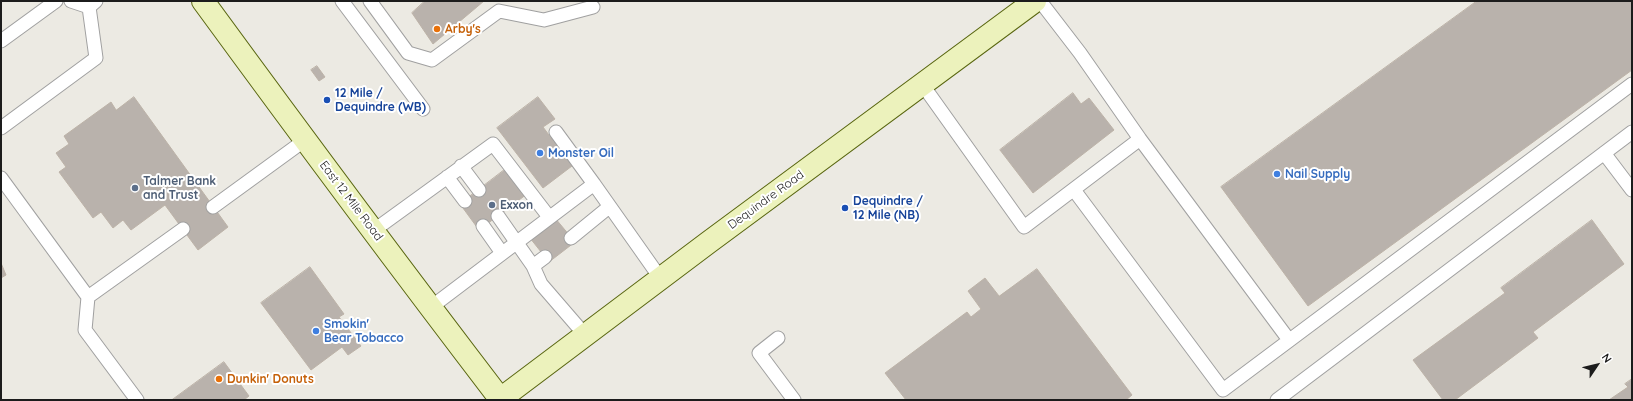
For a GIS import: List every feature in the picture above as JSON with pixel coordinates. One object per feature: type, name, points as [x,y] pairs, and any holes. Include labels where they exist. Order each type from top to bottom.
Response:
[{"type":"main road","name":"East 12 Mile Road","points":[[203,1],[304,140],[500,400]]},
{"type":"main road","name":"Dequindre Road","points":[[500,400],[585,335],[1035,1]]},
{"type":"lane","points":[[1,41],[56,1]]},
{"type":"lane","points":[[1,128],[96,58],[92,4],[71,1]]},
{"type":"lane","points":[[342,1],[423,109]]},
{"type":"lane","points":[[370,1],[408,53],[432,60],[499,11],[544,20],[593,7]]},
{"type":"lane","points":[[1040,1],[1080,53],[1140,139],[1290,340]]},
{"type":"lane","points":[[922,84],[1024,227],[1140,139]]},
{"type":"lane","points":[[1074,190],[1223,390],[1632,84]]},
{"type":"lane","points":[[556,132],[661,279]]},
{"type":"lane","points":[[1277,400],[1632,132]]},
{"type":"lane","points":[[213,207],[304,140]]},
{"type":"lane","points":[[373,232],[493,144],[549,217]]},
{"type":"lane","points":[[1604,153],[1632,190]]},
{"type":"lane","points":[[461,166],[479,190]]},
{"type":"lane","points":[[447,177],[465,200]]},
{"type":"lane","points":[[1,178],[88,298],[85,330],[137,400]]},
{"type":"lane","points":[[430,308],[594,184]]},
{"type":"lane","points":[[571,238],[610,208]]},
{"type":"lane","points":[[498,216],[533,266],[541,284],[585,335]]},
{"type":"lane","points":[[483,226],[502,253]]},
{"type":"lane","points":[[88,298],[183,229]]},
{"type":"lane","points":[[533,266],[546,257]]},
{"type":"lane","points":[[778,338],[759,353],[794,400]]},
{"type":"building","name":"Arby's","points":[[425,1],[484,1],[433,44],[412,13]]},
{"type":"building","points":[[1477,1],[1632,1],[1632,70],[1308,306],[1221,187]]},
{"type":"building","points":[[317,66],[325,77],[319,81],[311,70]]},
{"type":"building","points":[[1073,93],[1081,104],[1089,98],[1114,130],[1033,193],[1000,150]]},
{"type":"building","name":"Talmer Bank and Trust","points":[[134,97],[228,227],[198,250],[165,205],[131,230],[123,220],[113,228],[101,212],[93,218],[59,172],[66,167],[56,153],[69,144],[64,136],[111,102],[116,110]]},
{"type":"building","points":[[538,97],[555,119],[543,127],[572,166],[543,188],[497,128]]},
{"type":"building","points":[[507,168],[527,194],[479,230],[460,204]]},
{"type":"building","points":[[555,218],[575,242],[549,262],[530,238]]},
{"type":"building","points":[[1592,220],[1624,264],[1533,332],[1538,338],[1455,400],[1443,400],[1413,360],[1505,293],[1501,288]]},
{"type":"building","points":[[1,263],[6,275],[1,278]]},
{"type":"building","name":"Smokin' Bear Tobacco","points":[[310,267],[344,314],[339,317],[361,346],[348,355],[342,347],[311,370],[261,303]]},
{"type":"building","points":[[1037,269],[1132,395],[1126,400],[906,400],[885,373],[967,312],[971,317],[981,309],[968,291],[985,278],[999,296]]},
{"type":"building","name":"Dunkin' Donuts","points":[[224,362],[249,396],[244,400],[172,400]]},
{"type":"building","points":[[1632,379],[1632,400],[1609,400],[1628,387],[1625,384]]},
{"type":"place","name":"Arby's","points":[[437,29]]},
{"type":"place","name":"12 Mile / Dequindre (WB)","points":[[327,100]]},
{"type":"place","name":"Monster Oil","points":[[540,153]]},
{"type":"place","name":"Nail Supply","points":[[1277,174]]},
{"type":"place","name":"Talmer Bank and Trust","points":[[135,188]]},
{"type":"place","name":"Exxon","points":[[492,205]]},
{"type":"place","name":"Dequindre / 12 Mile (NB)","points":[[845,208]]},
{"type":"place","name":"Smokin' Bear Tobacco","points":[[316,331]]},
{"type":"place","name":"Dunkin' Donuts","points":[[219,379]]}]
